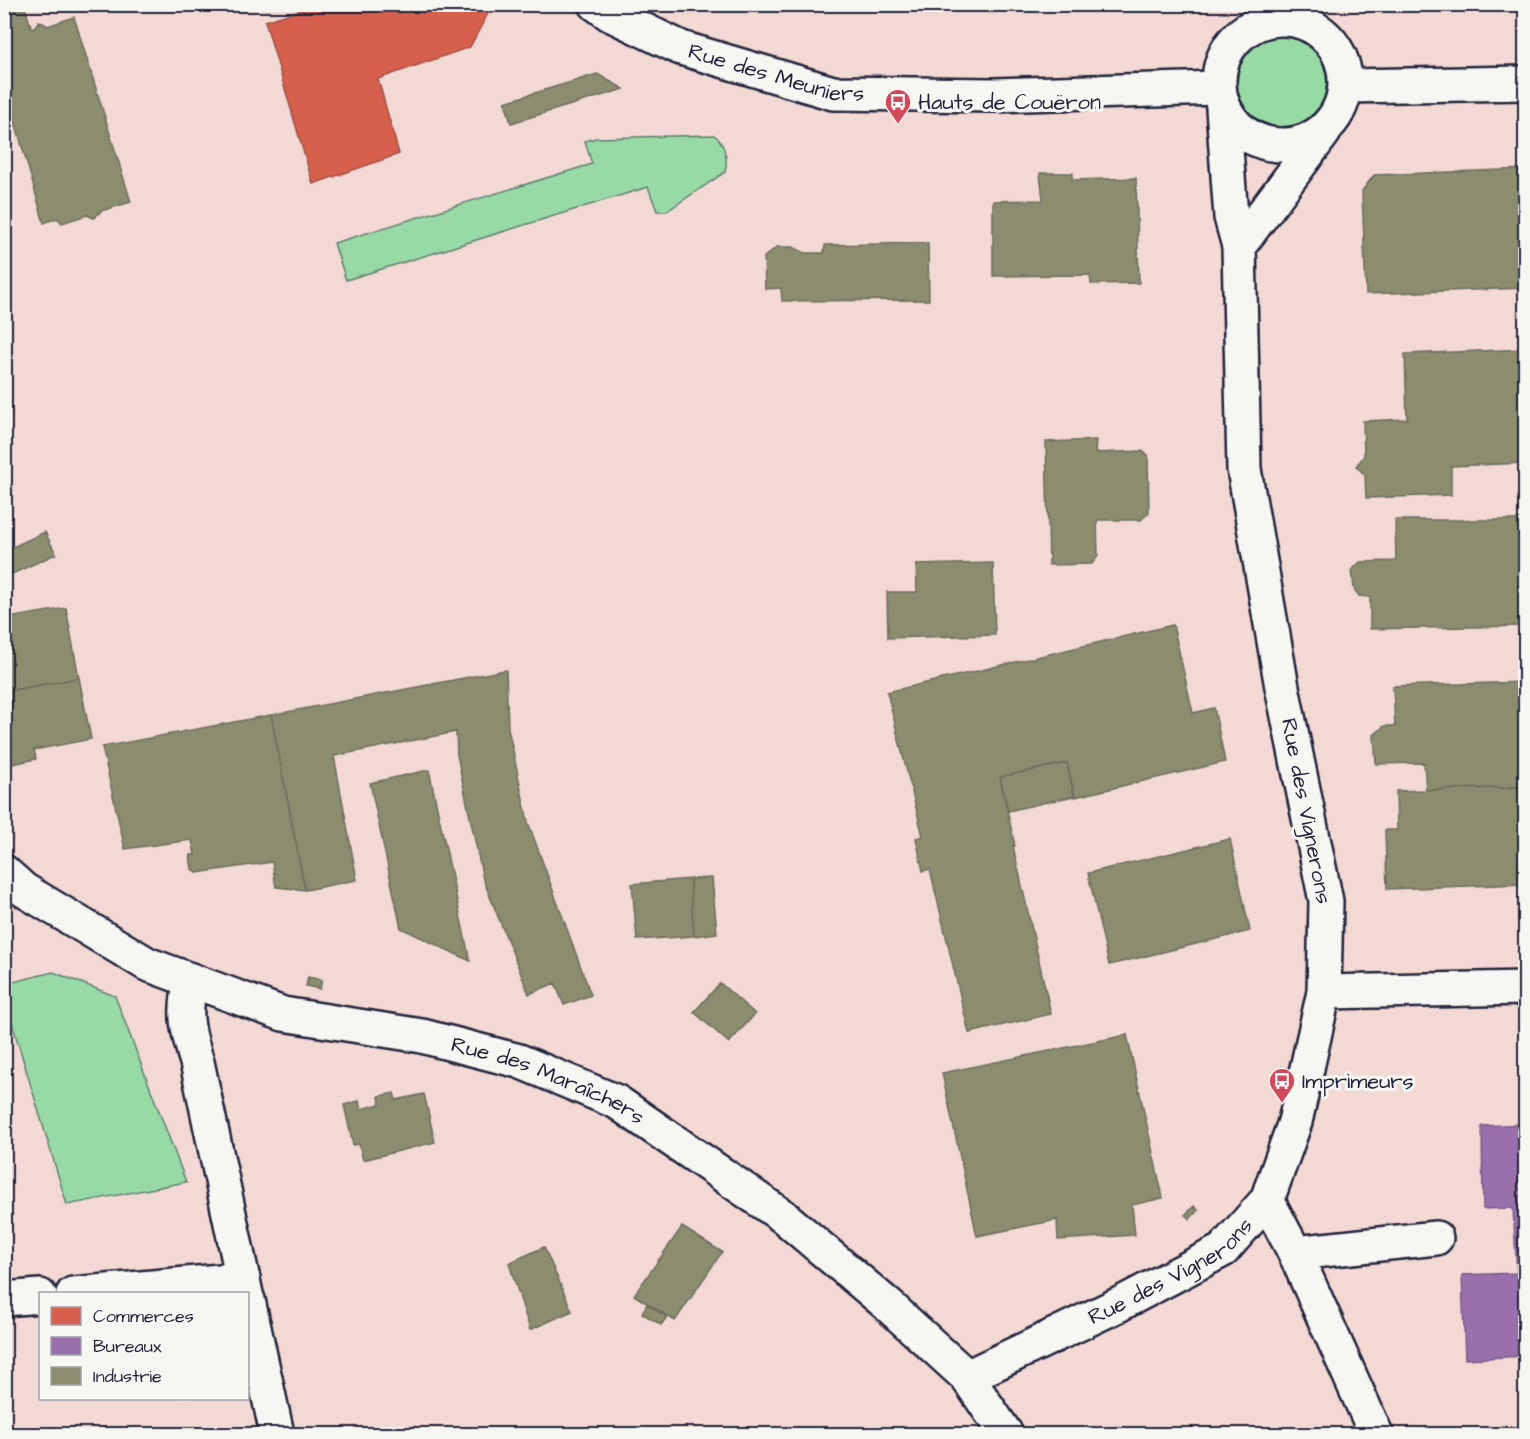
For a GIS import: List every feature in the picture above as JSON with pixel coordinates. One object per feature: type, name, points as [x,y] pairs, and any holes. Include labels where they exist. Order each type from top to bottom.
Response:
[{"type":"street","name":"Rue des Meuniers","points":[[596,4],[610,14],[681,48],[833,93],[1221,98]]},
{"type":"street","points":[[1239,246],[1329,125],[1341,107],[1346,86],[1343,65],[1334,45],[1304,13],[1259,23],[1241,33],[1228,48],[1220,68],[1221,98],[1235,125],[1251,138],[1270,145],[1292,145],[1312,139],[1329,125]]},
{"type":"street","points":[[1346,86],[1526,83]]},
{"type":"street","name":"Rue des Vignerons","points":[[967,1377],[1120,1304],[1223,1250],[1267,1200],[1295,1122],[1324,992],[1326,901],[1282,687],[1244,469],[1239,246],[1231,218],[1221,98]]},
{"type":"street","name":"Rue des Maraîchers","points":[[4,872],[24,890],[147,964],[283,1014],[422,1036],[519,1061],[617,1102],[784,1217],[888,1305],[967,1377],[1006,1434]]},
{"type":"street","points":[[159,1292],[245,1291],[197,1062],[187,1030],[186,1002],[191,980]]},
{"type":"street","points":[[1324,992],[1526,988]]},
{"type":"street","points":[[1267,1200],[1295,1253],[1376,1434]]},
{"type":"street","points":[[1295,1253],[1436,1238]]},
{"type":"street","points":[[4,1299],[39,1296]]},
{"type":"street","points":[[249,1309],[277,1434]]},
{"type":"shaded area","points":[[5,5],[1525,5],[1525,1434],[5,1434]]},
{"type":"green space","points":[[1281,30],[1300,34],[1317,45],[1328,62],[1332,81],[1328,100],[1317,117],[1300,128],[1281,132],[1262,128],[1245,117],[1234,100],[1230,81],[1234,62],[1245,45],[1262,34]]},
{"type":"green space","points":[[714,135],[721,142],[725,152],[725,172],[667,211],[657,211],[648,187],[346,280],[334,243],[592,164],[585,141],[596,138]]},
{"type":"green space","points":[[53,972],[115,996],[186,1182],[67,1205],[5,1000],[5,984]]},
{"type":"building: Commerces","points":[[321,4],[493,4],[470,47],[378,79],[399,154],[313,184],[265,21]]},
{"type":"building: Bureaux","points":[[1526,1124],[1526,1356],[1465,1359],[1462,1275],[1517,1273],[1513,1208],[1483,1209],[1482,1126]]},
{"type":"building: Industrie","points":[[4,4],[24,4],[32,30],[39,21],[48,26],[74,17],[131,202],[101,211],[94,218],[87,215],[62,223],[57,218],[44,223],[4,83]]},
{"type":"building: Industrie","points":[[597,74],[624,89],[511,123],[505,102]]},
{"type":"building: Industrie","points":[[1526,169],[1526,288],[1366,294],[1362,191],[1374,175]]},
{"type":"building: Industrie","points":[[1040,173],[1073,173],[1072,180],[1136,178],[1139,283],[1091,284],[1090,275],[993,276],[993,201],[1043,200]]},
{"type":"building: Industrie","points":[[928,243],[929,300],[782,301],[781,288],[765,289],[764,257],[777,247],[793,247],[805,253],[824,253],[825,245]]},
{"type":"building: Industrie","points":[[1526,349],[1526,463],[1451,466],[1451,495],[1366,498],[1365,475],[1356,466],[1364,456],[1363,421],[1407,419],[1405,354]]},
{"type":"building: Industrie","points":[[1096,440],[1095,453],[1142,451],[1148,455],[1149,512],[1141,520],[1097,520],[1098,556],[1092,564],[1049,565],[1046,442]]},
{"type":"building: Industrie","points":[[1395,520],[1526,520],[1526,626],[1370,629],[1370,597],[1359,596],[1354,589],[1352,570],[1360,562],[1396,561]]},
{"type":"building: Industrie","points":[[45,532],[56,554],[12,574],[4,557],[4,551]]},
{"type":"building: Industrie","points":[[993,563],[995,635],[888,638],[887,592],[917,592],[916,565]]},
{"type":"building: Industrie","points":[[66,608],[79,678],[7,691],[4,680],[4,609],[7,609],[9,618]]},
{"type":"building: Industrie","points":[[1173,625],[1193,713],[1214,708],[1225,762],[1075,797],[1067,763],[1000,777],[1015,846],[1013,846],[1051,1014],[969,1033],[930,869],[923,871],[916,838],[923,836],[887,692]]},
{"type":"building: Industrie","points":[[506,670],[508,728],[528,822],[591,995],[564,1005],[555,983],[529,994],[483,879],[457,755],[456,732],[334,756],[357,880],[305,890],[271,715]]},
{"type":"building: Industrie","points":[[79,678],[91,739],[34,750],[36,759],[12,764],[9,747],[4,744],[4,704],[10,703],[7,691]]},
{"type":"building: Industrie","points":[[1526,682],[1526,787],[1426,790],[1424,763],[1376,764],[1374,735],[1384,726],[1395,726],[1393,686]]},
{"type":"building: Industrie","points":[[271,715],[305,890],[276,887],[272,862],[197,873],[192,869],[190,855],[195,855],[192,840],[125,849],[102,747]]},
{"type":"building: Industrie","points":[[1067,763],[1074,796],[1008,811],[1000,777]]},
{"type":"building: Industrie","points":[[429,770],[470,961],[401,928],[370,783]]},
{"type":"building: Industrie","points":[[1521,787],[1525,884],[1387,889],[1385,830],[1397,830],[1396,791]]},
{"type":"building: Industrie","points":[[1230,839],[1250,931],[1109,965],[1088,873]]},
{"type":"building: Industrie","points":[[712,878],[717,933],[694,936],[690,879]]},
{"type":"building: Industrie","points":[[690,879],[694,936],[637,940],[632,884]]},
{"type":"building: Industrie","points":[[308,977],[322,980],[320,989],[306,986]]},
{"type":"building: Industrie","points":[[720,983],[755,1014],[729,1043],[694,1012]]},
{"type":"building: Industrie","points":[[1127,1035],[1163,1198],[1132,1205],[1135,1235],[1058,1240],[1057,1220],[977,1236],[942,1073]]},
{"type":"building: Industrie","points":[[394,1093],[396,1100],[424,1094],[435,1142],[363,1160],[359,1144],[353,1145],[344,1105],[359,1101],[361,1109],[380,1104],[379,1096]]},
{"type":"building: Industrie","points":[[1194,1206],[1198,1210],[1190,1219],[1185,1215]]},
{"type":"building: Industrie","points":[[682,1227],[722,1252],[675,1321],[634,1295]]},
{"type":"building: Industrie","points":[[544,1247],[572,1311],[530,1330],[509,1263]]},
{"type":"building: Industrie","points":[[647,1304],[667,1317],[661,1325],[642,1313]]},
{"type":"place","name":"Hauts de Couëron","points":[[898,125]]},
{"type":"place","name":"Imprimeurs","points":[[1282,1104]]}]
